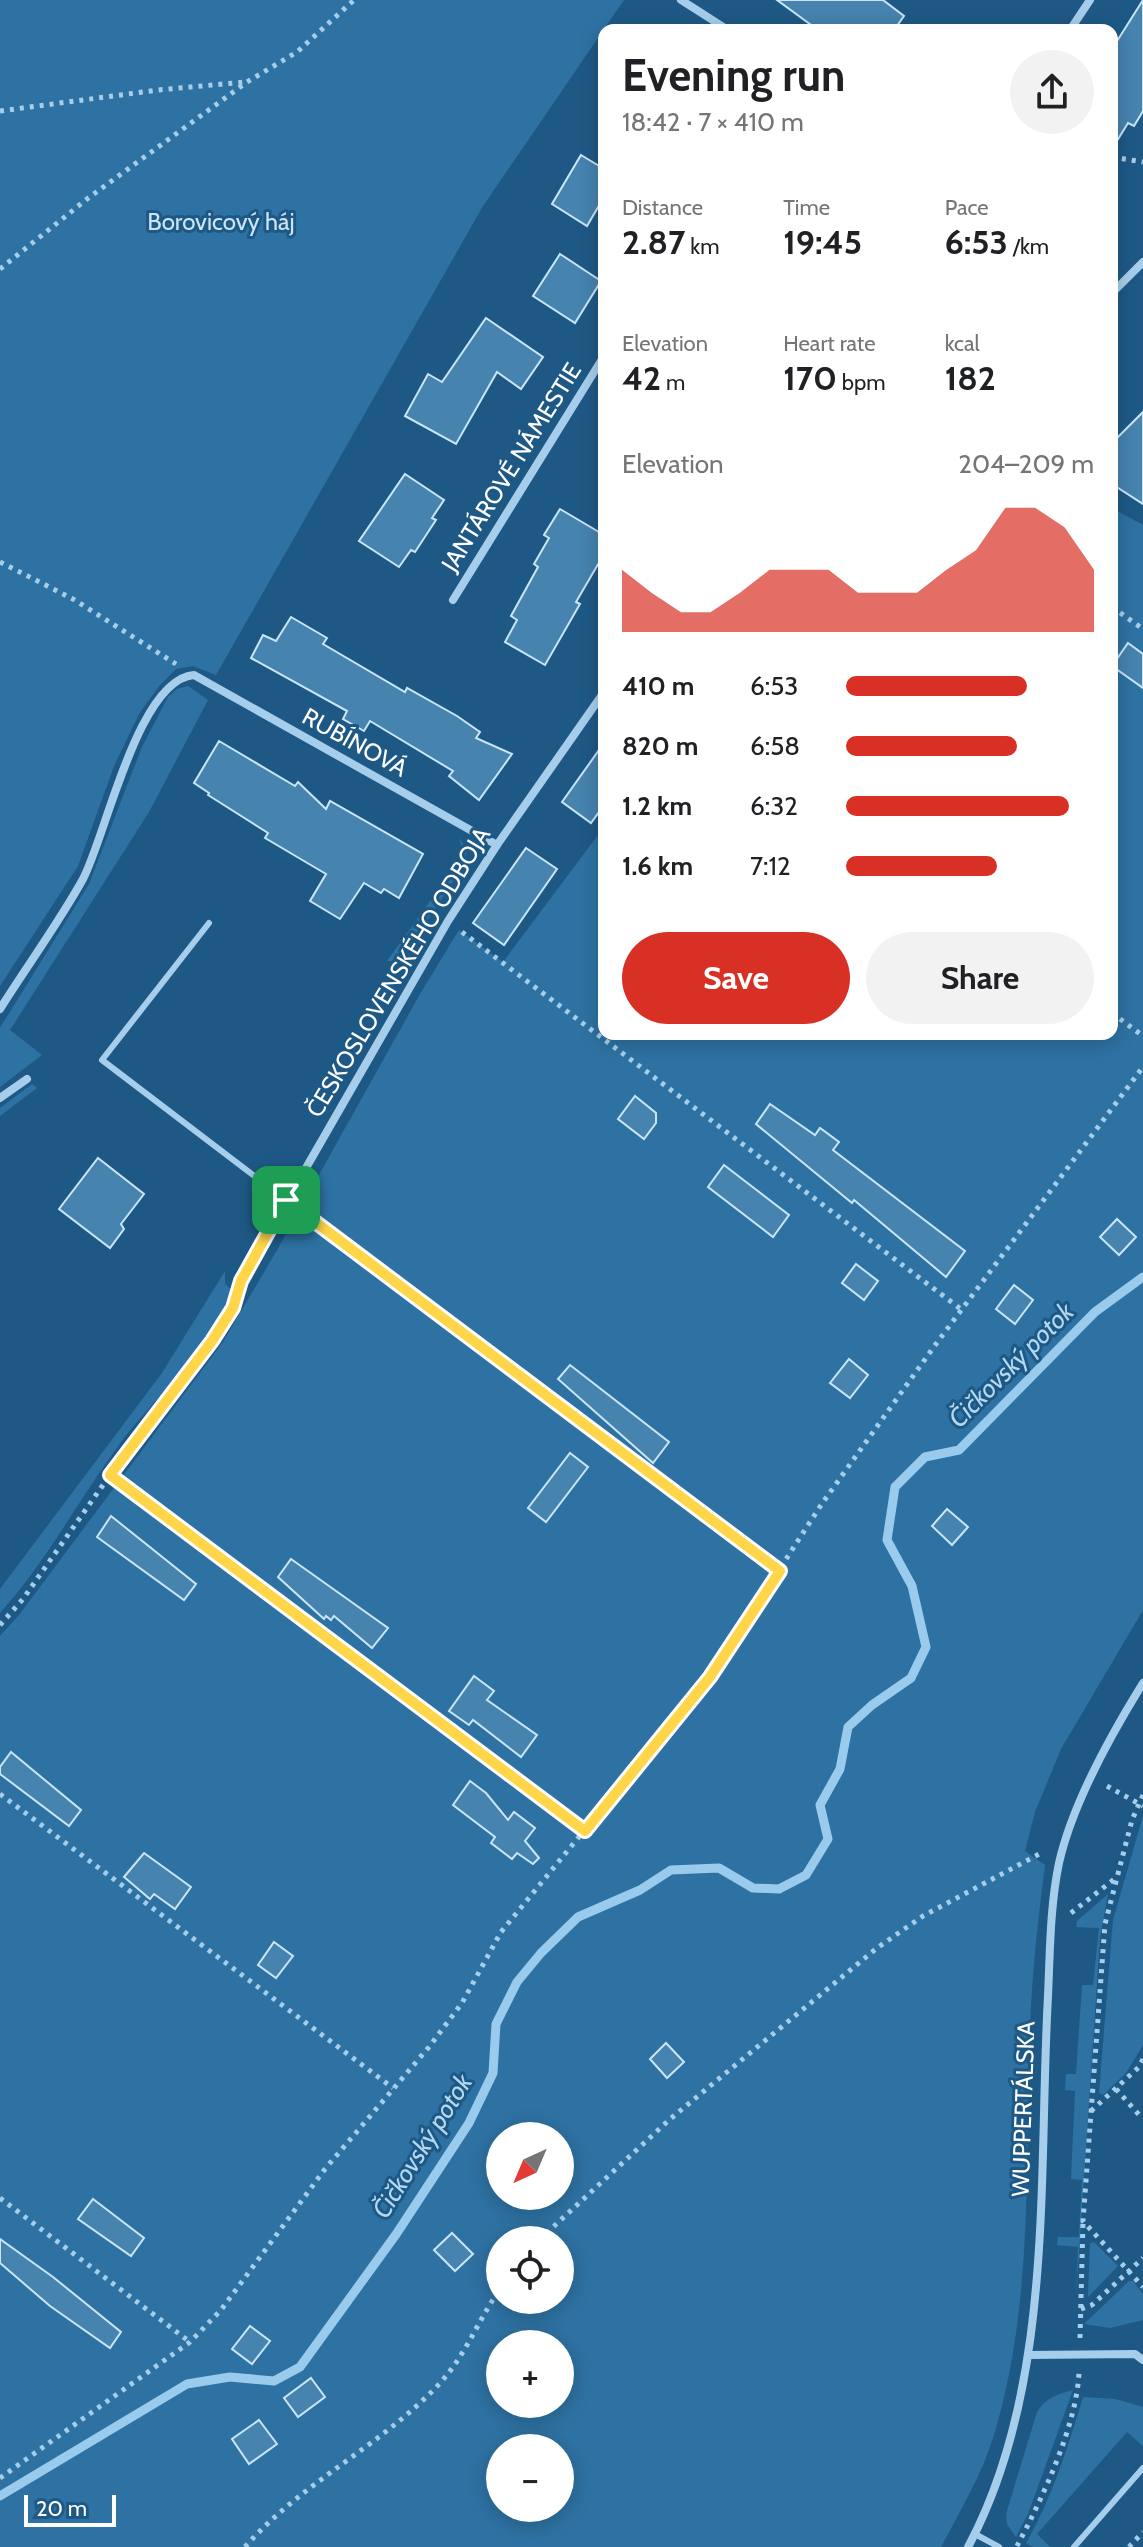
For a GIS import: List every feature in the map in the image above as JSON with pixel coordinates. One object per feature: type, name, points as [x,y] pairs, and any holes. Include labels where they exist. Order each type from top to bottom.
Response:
[{"type":"street","points":[[681,0],[719,24]]},
{"type":"street","points":[[1074,24],[1090,0]]},
{"type":"street","points":[[1118,287],[1143,262]]},
{"type":"street","name":"JANTÁROVÉ NÁMESTIE","points":[[453,600],[598,366]]},
{"type":"street","points":[[0,1009],[82,880],[129,754],[143,725],[175,681],[194,675]]},
{"type":"street","name":"RUBÍNOVÁ","points":[[194,675],[497,845]]},
{"type":"street","name":"ČESKOSLOVENSKÉHO ODBOJA","points":[[241,1281],[448,921],[598,701]]},
{"type":"street","points":[[0,1098],[27,1079]]},
{"type":"street","name":"WUPPERTÁLSKA","points":[[968,2547],[1000,2475],[1013,2434],[1028,2355],[1036,2277],[1058,1869],[1066,1839],[1092,1778],[1143,1683]]},
{"type":"street","points":[[1135,2354],[1143,2344]]},
{"type":"street","points":[[1028,2355],[1135,2354],[1143,2360]]},
{"type":"lane","points":[[209,923],[102,1060],[286,1200]]},
{"type":"lane","points":[[1074,2547],[1143,2468]]},
{"type":"lane","points":[[975,2534],[999,2547]]},
{"type":"path","points":[[0,269],[87,199],[247,82],[297,52],[354,0]]},
{"type":"path","points":[[0,111],[158,90],[247,82]]},
{"type":"path","points":[[1118,158],[1143,162]]},
{"type":"path","points":[[0,562],[73,599],[194,675]]},
{"type":"path","points":[[1118,611],[1143,629]]},
{"type":"path","points":[[448,921],[598,1035]]},
{"type":"path","points":[[1118,1017],[1143,1036]]},
{"type":"path","points":[[605,1040],[962,1310]]},
{"type":"path","points":[[0,2478],[190,2342],[221,2310],[325,2169],[429,2047],[462,2003],[501,1932],[710,1677],[821,1505],[1143,1067]]},
{"type":"path","points":[[286,1200],[780,1571]]},
{"type":"path","points":[[0,1625],[23,1599],[110,1475],[212,1341],[233,1308],[241,1281]]},
{"type":"path","points":[[110,1475],[585,1831]]},
{"type":"path","points":[[1092,1778],[1141,1805]]},
{"type":"path","points":[[0,1794],[393,2088]]},
{"type":"path","points":[[1017,2547],[1036,2511],[1078,2391],[1083,2221],[1105,1924],[1143,1795]]},
{"type":"path","points":[[554,2226],[669,2120],[877,1948],[923,1916],[1066,1839]]},
{"type":"path","points":[[1053,1927],[1117,1876]]},
{"type":"path","points":[[1091,2111],[1142,2063]]},
{"type":"path","points":[[1116,2089],[1141,2117]]},
{"type":"path","points":[[0,2198],[190,2342]]},
{"type":"path","points":[[1083,2221],[1143,2287]]},
{"type":"path","points":[[1081,2309],[1092,2305],[1143,2258]]},
{"type":"path","points":[[245,2547],[285,2508],[385,2433],[441,2382],[470,2343],[486,2314]]},
{"type":"path","points":[[1129,2547],[1143,2532]]},
{"type":"green space","name":"Borovicový háj","points":[[0,0],[624,0],[608,24],[598,24],[598,38],[483,206],[216,675],[193,666],[176,669],[139,714],[114,766],[78,866],[0,986]]},
{"type":"green space","points":[[1118,511],[1143,525],[1143,1610],[1061,1749],[1035,1812],[1025,1851],[1045,1865],[1032,1987],[1025,2234],[1015,2337],[993,2438],[970,2493],[941,2547],[0,2547],[0,1636],[19,1615],[223,1342],[459,930],[503,962],[598,835],[598,1040],[1118,1040]]},
{"type":"green space","points":[[188,686],[208,700],[149,812],[10,1030],[42,1055],[0,1087],[0,1028],[89,884],[142,747],[168,697],[177,689]]},
{"type":"green space","points":[[459,838],[467,849],[464,865],[406,952],[394,961],[387,961],[464,854]]},
{"type":"green space","points":[[32,1084],[37,1088],[0,1116],[0,1108]]},
{"type":"green space","points":[[225,1271],[225,1284],[233,1291],[228,1308],[218,1324],[124,1438],[34,1571],[0,1613],[0,1589],[162,1373]]},
{"type":"green space","points":[[1143,1816],[1143,2045],[1126,2073],[1103,2095],[1099,2093],[1113,1920]]},
{"type":"green space","points":[[1108,1894],[1100,1938],[1076,2297],[1078,2247],[1057,2245],[1058,2237],[1079,2237],[1082,2180],[1071,2179],[1075,2091],[1065,2090],[1066,2074],[1076,2074],[1082,1985],[1093,1985],[1099,1928],[1076,1927],[1077,1921]]},
{"type":"green space","points":[[1094,2242],[1118,2266],[1088,2297],[1090,2243]]},
{"type":"green space","points":[[1129,2281],[1133,2281],[1143,2294],[1143,2320],[1110,2328],[1084,2324]]},
{"type":"green space","points":[[1073,2390],[1028,2514],[1016,2537],[1007,2524],[1006,2514],[1037,2412],[1048,2400]]},
{"type":"green space","points":[[1083,2397],[1116,2399],[1143,2407],[1143,2446],[1127,2432],[1037,2534],[1050,2547],[1033,2547],[1026,2543],[1052,2490]]},
{"type":"building","points":[[777,0],[883,0],[904,16],[898,24],[810,24]]},
{"type":"building","points":[[1143,0],[1143,111],[1134,126],[1128,123],[1118,139],[1118,40]]},
{"type":"building","points":[[581,155],[598,165],[598,207],[587,226],[552,204]]},
{"type":"building","points":[[560,254],[598,279],[598,286],[575,323],[533,296]]},
{"type":"building","points":[[486,318],[543,357],[521,389],[497,372],[456,444],[405,416],[428,374],[442,382]]},
{"type":"building","points":[[1143,412],[1143,504],[1118,488],[1118,437]]},
{"type":"building","points":[[405,474],[444,500],[432,518],[436,520],[415,552],[411,550],[399,567],[359,541]]},
{"type":"building","points":[[560,509],[598,531],[598,564],[576,602],[580,604],[545,665],[505,642],[517,620],[511,616],[538,567],[534,564],[549,538],[544,535]]},
{"type":"building","points":[[291,617],[327,638],[323,644],[405,692],[407,688],[457,716],[480,732],[476,738],[512,754],[479,800],[449,776],[453,771],[370,721],[364,731],[343,719],[347,711],[251,658],[263,635],[276,641]]},
{"type":"building","points":[[1128,643],[1143,654],[1143,688],[1118,670],[1118,657]]},
{"type":"building","points":[[219,741],[295,786],[298,782],[326,809],[330,801],[423,854],[399,898],[384,889],[381,893],[364,883],[340,919],[310,901],[326,874],[265,838],[268,833],[194,783]]},
{"type":"building","points":[[598,751],[598,813],[591,823],[562,802]]},
{"type":"building","points":[[526,848],[557,869],[504,945],[473,923]]},
{"type":"building","points":[[635,1096],[656,1113],[656,1123],[644,1139],[618,1119]]},
{"type":"building","points":[[770,1104],[815,1135],[820,1128],[839,1142],[833,1150],[965,1251],[946,1277],[756,1124]]},
{"type":"building","points":[[98,1158],[144,1194],[121,1224],[124,1229],[110,1248],[59,1209]]},
{"type":"building","points":[[724,1165],[789,1215],[773,1237],[708,1187]]},
{"type":"building","points":[[1117,1219],[1136,1237],[1119,1255],[1100,1237]]},
{"type":"building","points":[[856,1264],[878,1281],[864,1300],[842,1283]]},
{"type":"building","points":[[1014,1285],[1033,1300],[1015,1324],[996,1309]]},
{"type":"building","points":[[849,1359],[868,1375],[850,1398],[830,1383]]},
{"type":"building","points":[[570,1365],[669,1442],[653,1463],[558,1379]]},
{"type":"building","points":[[570,1453],[588,1467],[546,1522],[528,1508]]},
{"type":"building","points":[[947,1509],[968,1527],[952,1545],[932,1526]]},
{"type":"building","points":[[111,1516],[196,1584],[184,1600],[97,1537]]},
{"type":"building","points":[[291,1559],[388,1628],[372,1648],[334,1616],[331,1620],[326,1616],[324,1619],[278,1577]]},
{"type":"building","points":[[474,1676],[494,1691],[487,1700],[537,1735],[521,1757],[473,1720],[469,1725],[449,1711]]},
{"type":"building","points":[[11,1752],[81,1810],[69,1826],[0,1774],[0,1767]]},
{"type":"building","points":[[470,1781],[486,1793],[508,1820],[514,1812],[535,1828],[525,1841],[539,1858],[533,1864],[517,1853],[512,1859],[491,1843],[495,1837],[453,1805]]},
{"type":"building","points":[[144,1853],[191,1887],[175,1909],[154,1894],[150,1899],[124,1877]]},
{"type":"building","points":[[274,1942],[293,1956],[276,1978],[258,1965]]},
{"type":"building","points":[[666,2043],[684,2062],[667,2078],[650,2059]]},
{"type":"building","points":[[93,2199],[144,2238],[131,2256],[78,2219]]},
{"type":"building","points":[[452,2233],[473,2254],[455,2271],[434,2250]]},
{"type":"building","points":[[0,2239],[121,2332],[110,2348],[50,2306],[0,2263]]},
{"type":"building","points":[[250,2326],[270,2341],[252,2364],[232,2349]]},
{"type":"building","points":[[311,2378],[325,2397],[298,2417],[284,2398]]},
{"type":"building","points":[[259,2420],[277,2444],[249,2464],[232,2439]]},
{"type":"waterway","name":"Čičkovský potok","points":[[0,2496],[187,2384],[230,2377],[274,2381],[300,2367],[397,2233],[469,2123],[493,2073],[496,2024],[517,1982],[578,1917],[640,1890],[671,1870],[719,1868],[753,1888],[779,1889],[806,1875],[828,1839],[820,1805],[840,1769],[848,1727],[872,1705],[911,1678],[926,1647],[912,1586],[887,1540],[895,1487],[925,1457],[959,1450],[1095,1312],[1143,1277]]},
{"type":"route","points":[[286,1200],[780,1571],[710,1677],[585,1831],[110,1475],[212,1341],[233,1308],[241,1281],[286,1200]]}]
